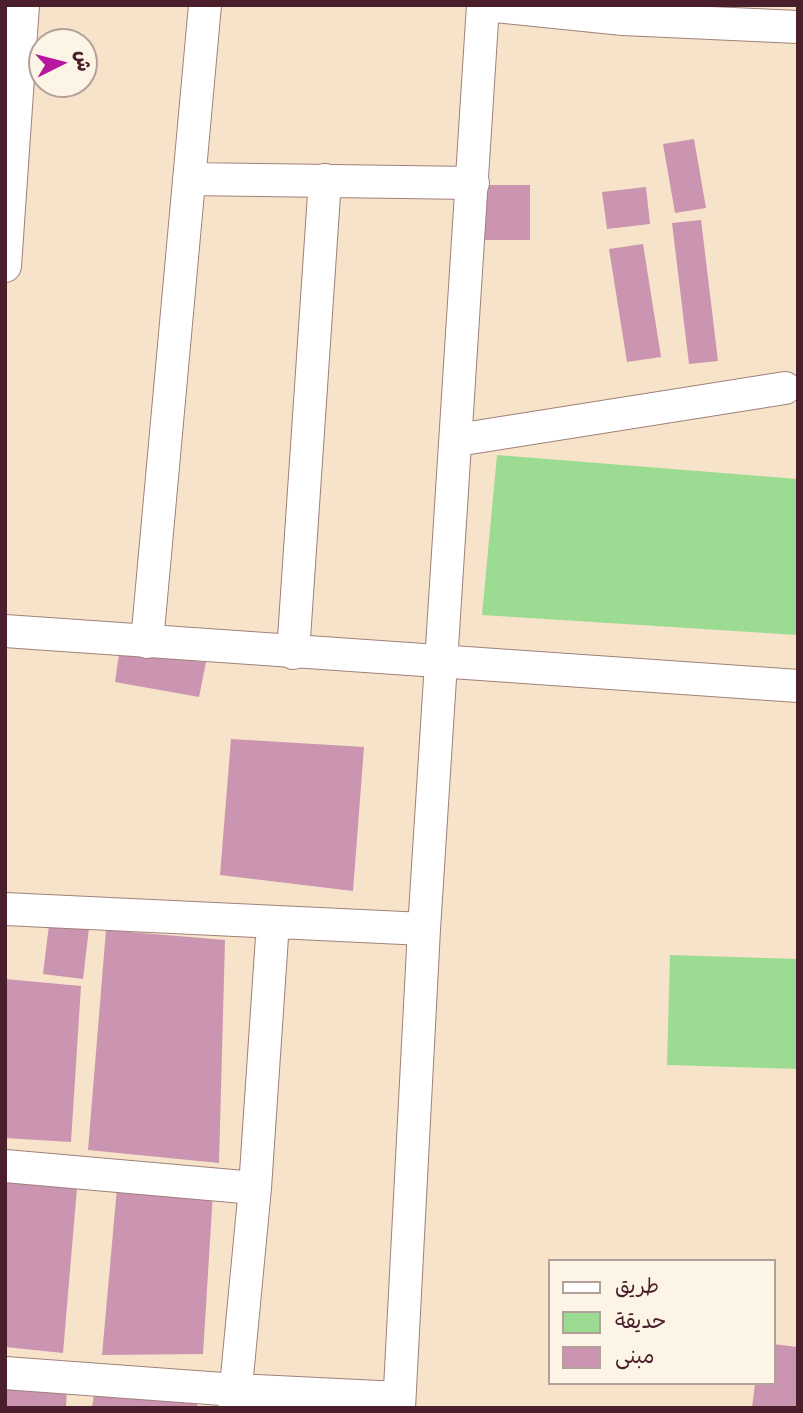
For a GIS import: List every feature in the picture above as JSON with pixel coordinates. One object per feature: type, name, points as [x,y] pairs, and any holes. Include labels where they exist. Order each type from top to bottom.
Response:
[{"type":"street","points":[[5,266],[23,5]]},
{"type":"street","points":[[147,642],[205,5]]},
{"type":"street","points":[[5,1373],[235,1399],[399,1403],[424,929],[484,5],[623,19],[798,27]]},
{"type":"street","points":[[189,179],[473,183]]},
{"type":"street","points":[[293,653],[325,180]]},
{"type":"street","points":[[457,440],[785,388]]},
{"type":"street","points":[[5,631],[798,686]]},
{"type":"street","points":[[5,909],[424,929]]},
{"type":"street","points":[[235,1399],[255,1188],[273,922]]},
{"type":"street","points":[[5,1166],[255,1188]]},
{"type":"green space","points":[[497,455],[798,479],[798,635],[482,615]]},
{"type":"green space","points":[[670,955],[798,959],[798,1069],[667,1065]]},
{"type":"building","points":[[694,139],[706,208],[675,213],[663,144]]},
{"type":"building","points":[[483,185],[530,185],[530,240],[483,240]]},
{"type":"building","points":[[646,187],[650,224],[607,229],[602,192]]},
{"type":"building","points":[[701,220],[718,361],[689,364],[672,223]]},
{"type":"building","points":[[643,244],[661,357],[627,362],[609,249]]},
{"type":"building","points":[[119,654],[206,662],[199,697],[115,682]]},
{"type":"building","points":[[231,739],[364,747],[353,891],[220,875]]},
{"type":"building","points":[[49,925],[89,928],[83,979],[43,974]]},
{"type":"building","points":[[106,930],[225,940],[219,1163],[88,1150]]},
{"type":"building","points":[[5,979],[81,986],[71,1142],[5,1138]]},
{"type":"building","points":[[5,1172],[78,1176],[63,1353],[5,1347]]},
{"type":"building","points":[[117,1188],[213,1192],[203,1354],[102,1355]]},
{"type":"building","points":[[775,1344],[798,1347],[798,1408],[752,1408],[755,1385],[775,1385]]},
{"type":"building","points":[[5,1381],[67,1386],[66,1408],[5,1408]]},
{"type":"building","points":[[95,1388],[197,1389],[197,1408],[92,1408]]}]
